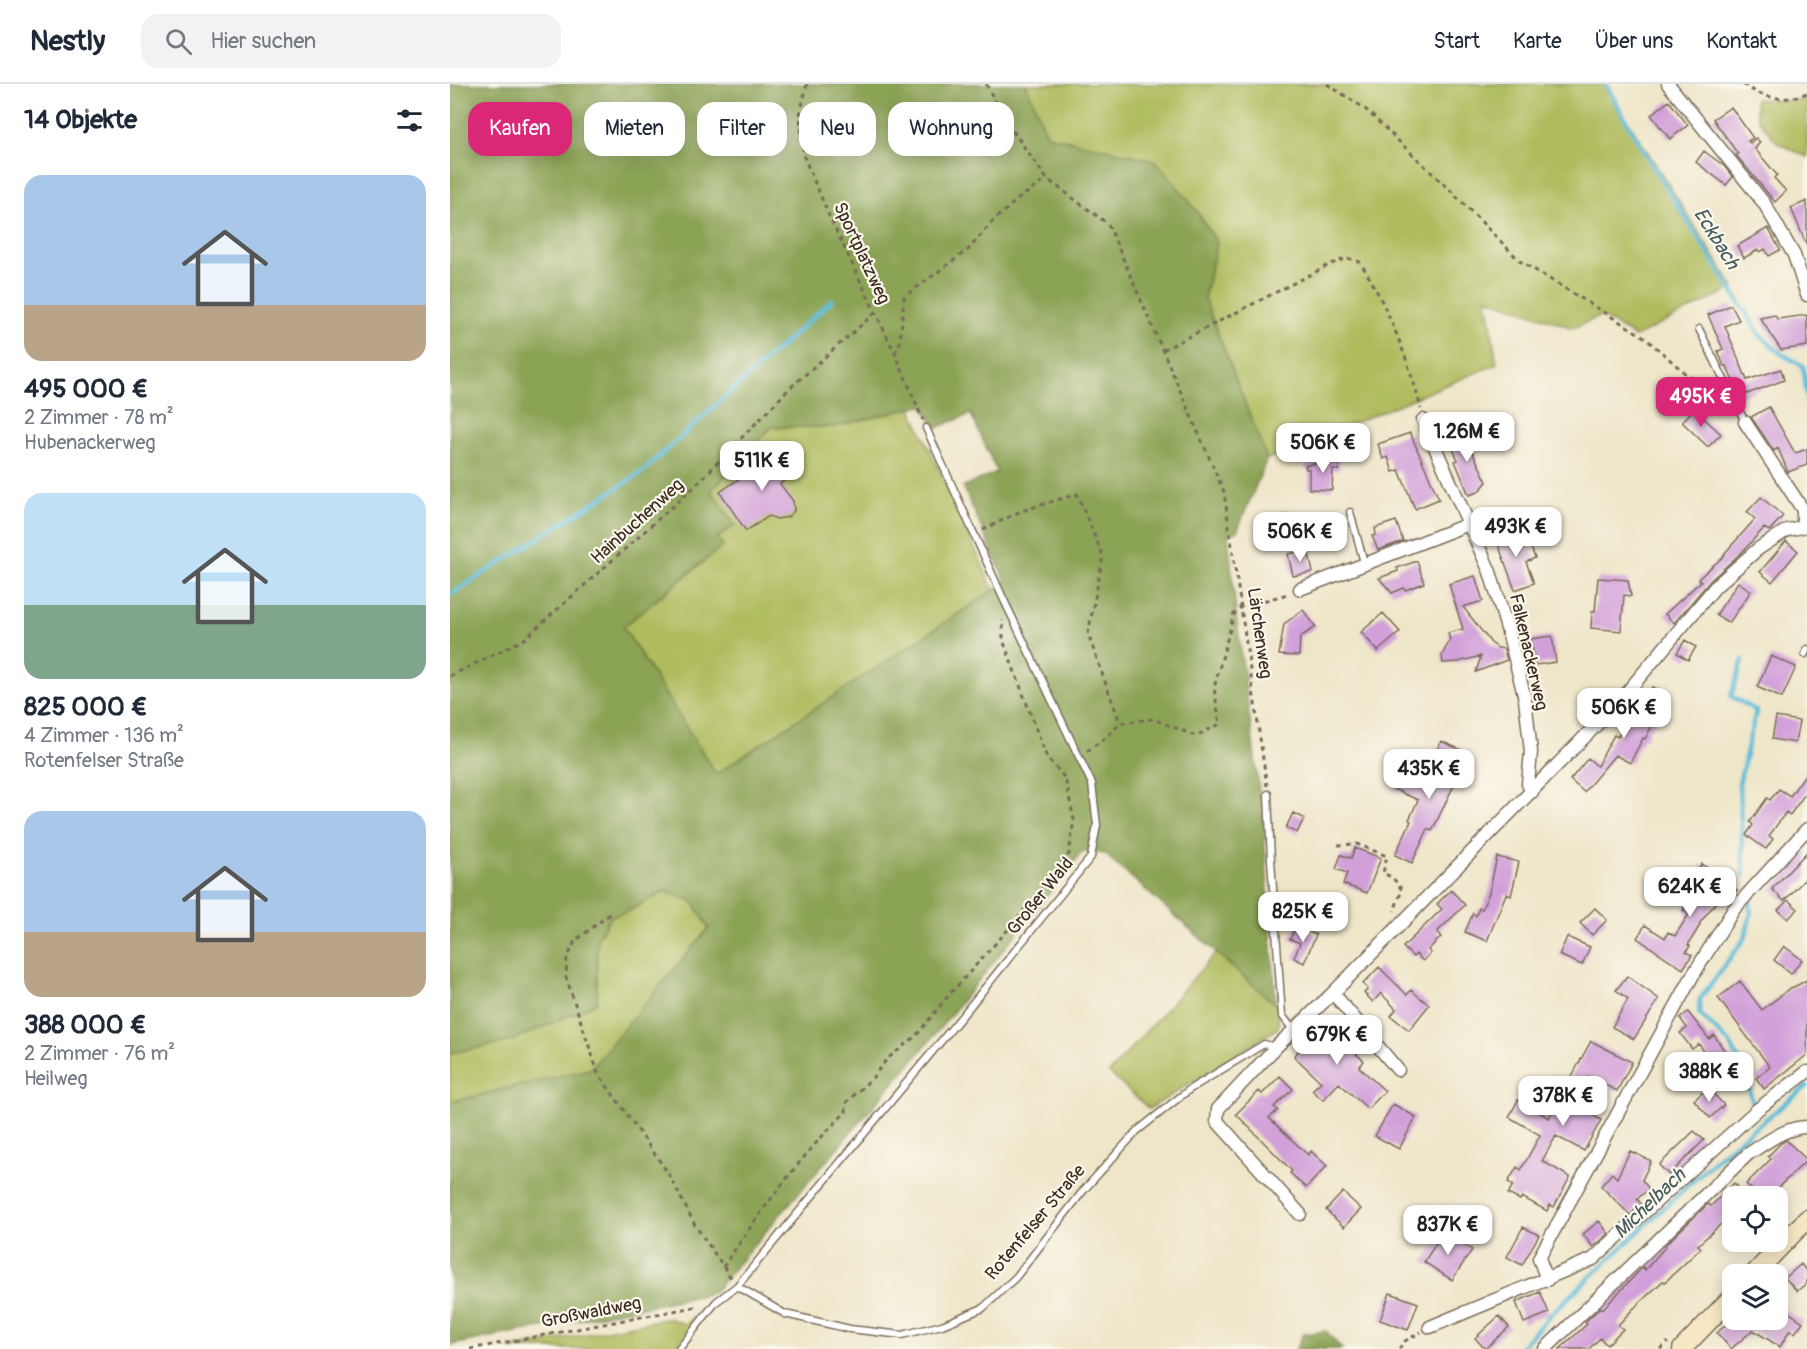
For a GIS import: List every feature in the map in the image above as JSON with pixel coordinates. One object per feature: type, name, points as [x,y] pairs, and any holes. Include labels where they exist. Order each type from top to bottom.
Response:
[{"type":"main road","points":[[1764,1264],[1807,1219]]},
{"type":"main road","points":[[1682,1349],[1722,1307]]},
{"type":"street","points":[[1668,84],[1764,203],[1794,255],[1807,295]]},
{"type":"street","name":"Falkenackerweg","points":[[1423,420],[1490,572],[1509,635],[1525,699],[1530,752],[1528,784],[1532,792]]},
{"type":"street","points":[[1300,1214],[1217,1121],[1218,1109],[1276,1047],[1618,703],[1716,586],[1758,549],[1787,530],[1805,526],[1803,510],[1746,422]]},
{"type":"street","points":[[1300,589],[1365,566],[1469,524]]},
{"type":"street","points":[[1547,1280],[1539,1258],[1694,975],[1734,909],[1807,829]]},
{"type":"street","points":[[1332,993],[1398,1070]]},
{"type":"street","points":[[1430,1327],[1593,1259],[1753,1113],[1807,1072]]},
{"type":"street","points":[[1545,1349],[1748,1154],[1780,1133],[1798,1127],[1807,1127]]},
{"type":"lane","points":[[1699,329],[1746,422]]},
{"type":"lane","name":"Großer Wald","points":[[737,1286],[967,1010],[1091,856],[1097,825],[1092,784],[1003,598],[926,428]]},
{"type":"lane","points":[[1350,512],[1365,566]]},
{"type":"lane","points":[[1268,794],[1270,860],[1282,1015],[1293,1030]]},
{"type":"lane","name":"Rotenfelser Straße","points":[[737,1286],[785,1314],[850,1329],[902,1335],[942,1325],[983,1308],[1016,1277],[1083,1191],[1137,1131],[1190,1089],[1227,1066],[1264,1044],[1276,1047]]},
{"type":"lane","points":[[679,1349],[716,1302],[737,1286]]},
{"type":"path","name":"Sportplatzweg","points":[[807,84],[800,115],[804,158],[830,218],[895,352],[926,428]]},
{"type":"path","points":[[895,352],[900,342],[904,297],[969,249],[1009,206],[1047,179],[1007,123],[986,84]]},
{"type":"path","points":[[1327,84],[1364,108],[1520,261],[1643,336],[1737,419],[1746,422]]},
{"type":"path","points":[[1743,84],[1755,93],[1770,97],[1795,98],[1807,93]]},
{"type":"path","name":"Lärchenweg","points":[[1047,179],[1108,224],[1224,492],[1268,794]]},
{"type":"path","points":[[1163,350],[1347,258],[1360,262],[1382,302],[1413,380],[1423,420]]},
{"type":"path","name":"Hainbuchenweg","points":[[450,676],[523,640],[693,488],[790,388],[876,312]]},
{"type":"path","points":[[975,535],[1020,511],[1077,494],[1103,556],[1088,634],[1120,723]]},
{"type":"path","points":[[610,914],[575,941],[567,959],[566,977],[598,1073],[668,1173],[695,1225],[723,1268],[752,1224],[819,1138],[846,1112],[846,1103],[873,1077],[887,1059],[916,1036],[948,996],[1015,922],[1069,854],[1074,820],[1065,778],[1047,758],[1003,640],[1003,598]]},
{"type":"path","points":[[1079,757],[1108,736],[1120,723],[1153,719],[1196,736],[1220,724],[1215,688],[1234,614],[1241,607],[1275,598]]},
{"type":"path","points":[[1338,845],[1357,844],[1387,856],[1383,873],[1393,878],[1402,890],[1394,912]]},
{"type":"path","name":"Großwaldweg","points":[[470,1349],[716,1302]]},
{"type":"path","points":[[1399,1349],[1405,1341],[1430,1327]]},
{"type":"green space","points":[[450,84],[1026,84],[1047,135],[1156,161],[1196,210],[1217,243],[1204,298],[1267,459],[1237,531],[1228,535],[1263,819],[1276,1005],[1105,854],[1083,851],[937,1032],[713,1293],[450,1345],[450,1102],[590,1069],[709,928],[693,901],[664,891],[629,911],[610,917],[597,939],[597,1003],[511,1041],[450,1053]],"holes":[[[922,405],[936,428],[971,414],[997,472],[963,487],[1006,582],[716,774],[623,627],[723,545],[717,538],[735,525],[711,491],[771,427],[834,427]]]},
{"type":"green space","points":[[1026,84],[1607,84],[1734,288],[1635,337],[1601,316],[1573,328],[1487,298],[1497,364],[1267,459],[1204,298],[1217,243],[1196,210],[1156,161],[1047,135]]},
{"type":"green space","points":[[1807,97],[1807,157],[1778,143],[1757,118],[1755,99],[1796,101]]},
{"type":"green space","points":[[911,408],[994,591],[716,774],[623,627],[723,546],[717,538],[735,525],[711,491],[772,427],[834,427]]},
{"type":"green space","points":[[664,891],[693,901],[709,928],[590,1069],[450,1102],[450,1053],[511,1041],[597,1003],[597,939],[610,917],[629,911]]},
{"type":"green space","points":[[1216,953],[1276,1005],[1278,1028],[1149,1109],[1109,1073]]},
{"type":"green space","points":[[704,1309],[705,1312],[674,1349],[509,1349],[669,1318],[684,1324]]},
{"type":"green space","points":[[1326,1331],[1342,1349],[1296,1349],[1303,1334]]},
{"type":"building","points":[[1669,101],[1688,125],[1670,139],[1651,115]]},
{"type":"building","points":[[1731,107],[1753,138],[1748,141],[1750,143],[1756,138],[1760,142],[1755,149],[1777,175],[1774,178],[1786,191],[1775,202],[1736,155],[1738,154],[1713,119]]},
{"type":"building","points":[[1704,151],[1724,166],[1733,177],[1726,185],[1696,162]]},
{"type":"building","points":[[1807,201],[1807,246],[1791,208]]},
{"type":"building","points":[[1768,228],[1780,250],[1769,256],[1765,249],[1760,252],[1758,250],[1744,258],[1737,246]]},
{"type":"building","points":[[1731,305],[1739,320],[1725,326],[1747,380],[1781,369],[1784,380],[1739,397],[1727,366],[1724,366],[1718,351],[1723,349],[1708,315]]},
{"type":"building","points":[[1775,315],[1777,319],[1807,315],[1807,346],[1781,350],[1760,318]]},
{"type":"building","points":[[1769,407],[1795,453],[1807,449],[1807,465],[1788,472],[1778,448],[1774,451],[1751,417]]},
{"type":"building","points":[[1694,409],[1721,434],[1708,447],[1682,422]]},
{"type":"building","points":[[1465,430],[1471,444],[1469,445],[1487,482],[1478,492],[1469,495],[1448,438]]},
{"type":"building","points":[[1410,433],[1439,499],[1415,509],[1399,470],[1393,472],[1388,457],[1383,459],[1378,444]]},
{"type":"building","points":[[782,449],[797,471],[780,484],[793,501],[794,511],[788,517],[777,519],[769,516],[746,531],[720,492]]},
{"type":"building","points":[[1339,458],[1339,470],[1333,470],[1332,490],[1309,489],[1309,469],[1305,466]]},
{"type":"building","points":[[1761,497],[1783,516],[1769,531],[1764,528],[1711,580],[1674,623],[1665,614],[1701,581],[1698,579],[1725,555],[1755,519],[1747,512]]},
{"type":"building","points":[[1285,515],[1331,516],[1330,530],[1285,529]]},
{"type":"building","points":[[1396,521],[1403,541],[1378,550],[1372,536],[1376,535],[1375,528]]},
{"type":"building","points":[[1507,528],[1512,542],[1527,537],[1535,558],[1526,562],[1534,583],[1515,590],[1494,533]]},
{"type":"building","points":[[1786,541],[1798,551],[1772,582],[1760,572]]},
{"type":"building","points":[[1308,550],[1313,572],[1293,576],[1288,554]]},
{"type":"building","points":[[1417,561],[1424,583],[1392,593],[1379,578],[1398,571],[1397,568]]},
{"type":"building","points":[[1475,576],[1483,601],[1463,607],[1491,643],[1504,649],[1507,660],[1476,672],[1481,656],[1443,663],[1442,655],[1450,640],[1448,633],[1463,629],[1449,584]]},
{"type":"building","points":[[1598,578],[1628,580],[1631,596],[1624,595],[1621,631],[1591,628]]},
{"type":"building","points":[[1738,582],[1751,591],[1729,623],[1716,615]]},
{"type":"building","points":[[1303,610],[1316,627],[1300,637],[1299,656],[1279,655],[1284,624]]},
{"type":"building","points":[[1383,613],[1400,632],[1378,651],[1361,632]]},
{"type":"building","points":[[1552,636],[1556,662],[1535,665],[1531,639]]},
{"type":"building","points":[[1685,640],[1696,647],[1688,660],[1677,653]]},
{"type":"building","points":[[1771,656],[1796,667],[1782,698],[1757,687]]},
{"type":"building","points":[[1652,687],[1668,695],[1630,763],[1615,755],[1584,792],[1570,780],[1588,758],[1597,766],[1614,735],[1618,737],[1635,705],[1642,708]]},
{"type":"building","points":[[1776,717],[1799,721],[1795,743],[1772,739]]},
{"type":"building","points":[[1441,741],[1461,750],[1458,757],[1466,760],[1432,831],[1428,829],[1412,863],[1395,855],[1418,800],[1393,789],[1400,775],[1429,789],[1443,757],[1436,753]]},
{"type":"building","points":[[1807,772],[1807,791],[1790,815],[1786,812],[1769,836],[1773,839],[1766,849],[1746,835],[1753,825],[1750,822],[1767,798],[1770,800],[1779,789],[1790,796]]},
{"type":"building","points":[[1293,813],[1304,818],[1297,833],[1286,828]]},
{"type":"building","points":[[1355,848],[1381,858],[1367,893],[1343,884],[1347,873],[1336,869],[1341,855],[1351,858]]},
{"type":"building","points":[[1807,852],[1807,877],[1784,901],[1772,889]]},
{"type":"building","points":[[1497,857],[1519,862],[1511,896],[1506,894],[1487,941],[1465,932],[1473,913],[1476,916],[1479,908],[1482,909],[1489,893]]},
{"type":"building","points":[[1702,864],[1737,890],[1727,902],[1720,897],[1699,924],[1686,952],[1692,955],[1683,969],[1637,938],[1645,925],[1665,938],[1668,932],[1675,936],[1689,914],[1683,910],[1703,884],[1693,877]]},
{"type":"building","points":[[1451,890],[1465,905],[1437,932],[1441,937],[1428,950],[1431,953],[1423,961],[1416,954],[1413,957],[1403,947],[1442,909],[1437,904]]},
{"type":"building","points":[[1788,900],[1798,909],[1788,919],[1778,910]]},
{"type":"building","points":[[1595,908],[1607,920],[1592,935],[1580,923]]},
{"type":"building","points":[[1296,926],[1316,935],[1304,963],[1294,958],[1300,943],[1290,939]]},
{"type":"building","points":[[1567,937],[1590,947],[1582,965],[1559,955]]},
{"type":"building","points":[[1784,946],[1802,960],[1791,974],[1774,960]]},
{"type":"building","points":[[1379,967],[1407,995],[1411,990],[1429,1005],[1409,1030],[1391,1016],[1396,1009],[1381,993],[1373,1002],[1364,993],[1368,989],[1363,984]]},
{"type":"building","points":[[1627,976],[1659,999],[1634,1039],[1612,1027],[1628,999],[1616,990]]},
{"type":"building","points":[[1807,980],[1807,1055],[1764,1089],[1756,1078],[1770,1067],[1718,998],[1740,981],[1762,1010],[1788,990]]},
{"type":"building","points":[[1688,1012],[1709,1039],[1714,1035],[1733,1063],[1719,1073],[1699,1044],[1692,1049],[1680,1033],[1687,1028],[1680,1018]]},
{"type":"building","points":[[1326,1018],[1341,1033],[1337,1036],[1364,1061],[1359,1067],[1385,1091],[1368,1109],[1339,1083],[1323,1100],[1312,1090],[1321,1082],[1294,1056],[1303,1046],[1301,1044]]},
{"type":"building","points":[[1591,1041],[1632,1062],[1617,1091],[1588,1076],[1573,1104],[1601,1120],[1584,1151],[1556,1136],[1542,1161],[1570,1177],[1554,1207],[1550,1205],[1547,1211],[1522,1197],[1520,1200],[1508,1194],[1513,1185],[1508,1182],[1517,1167],[1521,1170],[1540,1135],[1509,1117],[1518,1100],[1549,1118]]},
{"type":"building","points":[[1280,1076],[1293,1089],[1274,1107],[1278,1110],[1269,1118],[1308,1155],[1311,1151],[1327,1166],[1306,1188],[1236,1114],[1259,1091],[1262,1094]]},
{"type":"building","points":[[1708,1088],[1724,1105],[1710,1118],[1694,1100]]},
{"type":"building","points":[[1393,1104],[1416,1117],[1399,1149],[1375,1136]]},
{"type":"building","points":[[1694,1131],[1704,1140],[1669,1175],[1659,1165]]},
{"type":"building","points":[[1786,1140],[1807,1160],[1780,1186],[1748,1186],[1746,1184],[1771,1159],[1768,1156]]},
{"type":"building","points":[[1630,1151],[1651,1161],[1642,1180],[1649,1189],[1637,1199],[1641,1204],[1630,1215],[1601,1186],[1612,1173],[1617,1178]]},
{"type":"building","points":[[1343,1192],[1361,1209],[1344,1227],[1326,1210]]},
{"type":"building","points":[[1722,1195],[1722,1223],[1698,1245],[1701,1248],[1633,1309],[1618,1325],[1623,1329],[1607,1345],[1600,1338],[1589,1349],[1560,1349],[1643,1267],[1645,1270],[1665,1245],[1708,1204],[1711,1206]]},
{"type":"building","points":[[1599,1221],[1609,1234],[1593,1247],[1583,1234]]},
{"type":"building","points":[[1523,1227],[1539,1235],[1522,1265],[1507,1257]]},
{"type":"building","points":[[1444,1231],[1472,1250],[1452,1280],[1424,1262]]},
{"type":"building","points":[[1801,1264],[1807,1272],[1807,1283],[1797,1291],[1788,1281],[1788,1275]]},
{"type":"building","points":[[1540,1292],[1549,1313],[1524,1323],[1516,1302]]},
{"type":"building","points":[[1390,1293],[1418,1303],[1408,1330],[1380,1320]]},
{"type":"building","points":[[1788,1312],[1803,1322],[1795,1333],[1790,1330],[1780,1347],[1753,1330],[1788,1330]]},
{"type":"building","points":[[1499,1316],[1509,1327],[1485,1349],[1475,1338]]},
{"type":"building","points":[[1722,1328],[1753,1330],[1731,1349],[1717,1333]]},
{"type":"waterway","name":"Eckbach","points":[[1605,84],[1649,160],[1760,335],[1780,353],[1803,366],[1807,397]]},
{"type":"waterway","points":[[450,595],[642,472],[832,300]]},
{"type":"waterway","points":[[1743,660],[1731,696],[1756,711],[1739,784],[1744,876]]},
{"type":"waterway","points":[[1750,900],[1751,913],[1745,938],[1700,999],[1699,1013],[1730,1044],[1744,1069],[1753,1104]]},
{"type":"waterway","name":"Michelbach","points":[[1519,1349],[1552,1313],[1715,1160],[1807,1086]]}]
